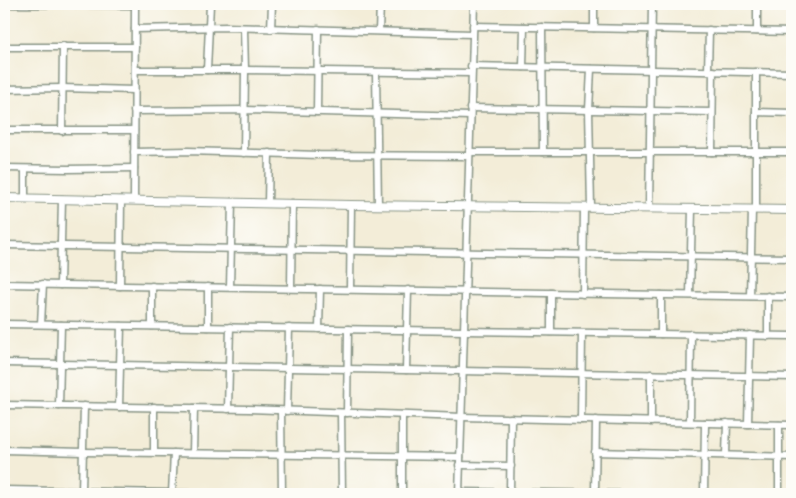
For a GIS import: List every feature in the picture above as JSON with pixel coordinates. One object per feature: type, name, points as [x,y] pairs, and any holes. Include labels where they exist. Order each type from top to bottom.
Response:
[{"type":"street","points":[[4,4],[135,5],[134,200]]},
{"type":"street","points":[[207,70],[210,4]]},
{"type":"street","points":[[271,30],[272,4]]},
{"type":"street","points":[[379,31],[380,4]]},
{"type":"street","points":[[474,4],[459,493],[630,494]]},
{"type":"street","points":[[594,4],[594,28]]},
{"type":"street","points":[[649,208],[652,4]]},
{"type":"street","points":[[757,4],[757,31]]},
{"type":"street","points":[[473,26],[792,32]]},
{"type":"street","points":[[523,67],[524,27]]},
{"type":"street","points":[[542,27],[543,152]]},
{"type":"street","points":[[135,29],[318,29],[472,34]]},
{"type":"street","points":[[244,29],[246,70],[244,153]]},
{"type":"street","points":[[317,112],[318,29]]},
{"type":"street","points":[[709,30],[712,152]]},
{"type":"street","points":[[62,131],[63,46]]},
{"type":"street","points":[[4,47],[135,47]]},
{"type":"street","points":[[471,66],[792,73]]},
{"type":"street","points":[[583,294],[590,152],[591,68]]},
{"type":"street","points":[[134,70],[471,73]]},
{"type":"street","points":[[376,72],[378,205]]},
{"type":"street","points":[[750,296],[756,152],[756,72]]},
{"type":"street","points":[[4,89],[134,90]]},
{"type":"street","points":[[134,111],[245,110],[377,114],[543,110],[712,112]]},
{"type":"street","points":[[756,112],[792,113]]},
{"type":"street","points":[[4,130],[134,130]]},
{"type":"street","points":[[134,152],[188,151],[378,156],[543,152],[792,152]]},
{"type":"street","points":[[268,203],[269,154]]},
{"type":"street","points":[[4,168],[134,168]]},
{"type":"street","points":[[24,169],[25,198]]},
{"type":"street","points":[[4,198],[351,205],[792,210]]},
{"type":"street","points":[[60,285],[62,199]]},
{"type":"street","points":[[120,286],[121,200]]},
{"type":"street","points":[[230,287],[232,202]]},
{"type":"street","points":[[291,288],[292,203]]},
{"type":"street","points":[[350,289],[351,205]]},
{"type":"street","points":[[690,295],[692,209]]},
{"type":"street","points":[[4,245],[792,258]]},
{"type":"street","points":[[4,284],[792,297]]},
{"type":"street","points":[[41,324],[42,284]]},
{"type":"street","points":[[152,286],[152,326]]},
{"type":"street","points":[[208,287],[208,327]]},
{"type":"street","points":[[319,329],[320,289]]},
{"type":"street","points":[[406,370],[408,290]]},
{"type":"street","points":[[551,293],[552,332]]},
{"type":"street","points":[[661,295],[662,334]]},
{"type":"street","points":[[768,296],[768,336]]},
{"type":"street","points":[[4,324],[792,336]]},
{"type":"street","points":[[59,406],[61,325]]},
{"type":"street","points":[[119,406],[121,326]]},
{"type":"street","points":[[228,409],[230,327]]},
{"type":"street","points":[[282,494],[281,454],[288,368],[289,328]]},
{"type":"street","points":[[342,494],[341,455],[348,370],[348,329]]},
{"type":"street","points":[[581,420],[582,333]]},
{"type":"street","points":[[690,422],[691,334]]},
{"type":"street","points":[[748,424],[750,335]]},
{"type":"street","points":[[4,363],[792,377]]},
{"type":"street","points":[[651,374],[651,422]]},
{"type":"street","points":[[4,405],[119,406],[792,425]]},
{"type":"street","points":[[82,491],[84,406]]},
{"type":"street","points":[[154,407],[154,452]]},
{"type":"street","points":[[193,453],[194,408]]},
{"type":"street","points":[[402,415],[402,494]]},
{"type":"street","points":[[510,492],[511,418]]},
{"type":"street","points":[[596,420],[596,494]]},
{"type":"street","points":[[704,423],[704,494]]},
{"type":"street","points":[[726,455],[727,423]]},
{"type":"street","points":[[779,425],[779,494]]},
{"type":"street","points":[[4,450],[460,457]]},
{"type":"street","points":[[596,452],[792,457]]},
{"type":"street","points":[[172,493],[174,453]]},
{"type":"street","points":[[459,465],[511,466]]},
{"type":"street","points":[[4,490],[224,494]]}]
